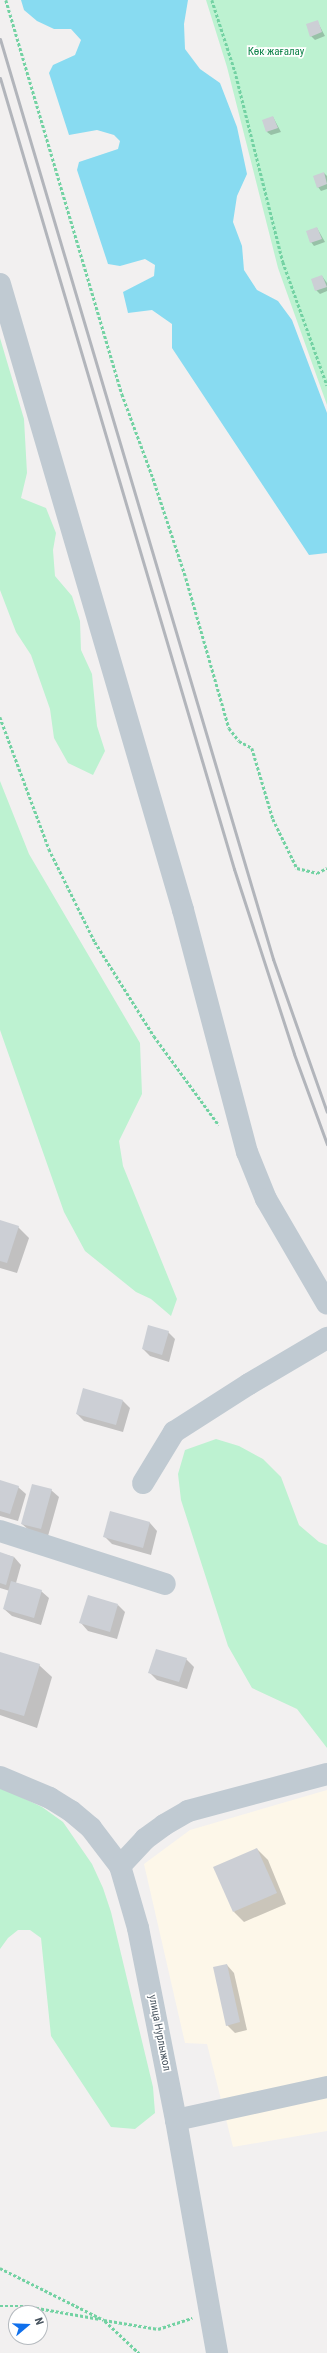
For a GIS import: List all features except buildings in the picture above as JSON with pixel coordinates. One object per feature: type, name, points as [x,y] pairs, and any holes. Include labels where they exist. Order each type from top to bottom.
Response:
[{"type":"street","points":[[0,284],[183,910],[247,1152],[266,1200],[327,1304]]},
{"type":"street","points":[[143,1482],[174,1432],[249,1384],[327,1338]]},
{"type":"street","points":[[0,1531],[165,1584]]},
{"type":"street","points":[[120,1866],[145,1839],[164,1825],[188,1811],[266,1788],[327,1774]]},
{"type":"street","name":"улица Нурлыжол","points":[[0,1776],[50,1798],[71,1811],[91,1828],[120,1866],[138,1928],[176,2120],[217,2353]]},
{"type":"street","points":[[176,2120],[327,2087]]},
{"type":"path","points":[[6,0],[122,394],[153,478],[186,578],[228,728],[240,741],[252,748],[273,819],[297,868],[317,873],[327,868]]},
{"type":"path","points":[[212,0],[234,71],[283,262],[327,385]]},
{"type":"path","points":[[0,717],[49,849],[95,942],[154,1036],[223,1130]]},
{"type":"path","points":[[0,2268],[104,2320],[139,2353]]},
{"type":"path","points":[[0,2306],[26,2306],[158,2329],[210,2312]]},
{"type":"shaded area","points":[[327,1790],[327,2131],[233,2147],[207,2044],[185,2043],[144,1864],[190,1830]]},
{"type":"green space","name":"Көк жағалау","points":[[206,0],[327,0],[327,405],[278,268],[227,67]]},
{"type":"green space","points":[[0,338],[24,419],[27,473],[21,498],[46,508],[56,533],[53,550],[55,576],[72,596],[80,621],[81,650],[92,674],[97,726],[105,751],[93,775],[68,763],[54,738],[50,709],[31,655],[16,632],[0,590]]},
{"type":"green space","points":[[0,781],[29,854],[140,1043],[142,1094],[119,1141],[123,1166],[177,1299],[171,1316],[151,1299],[136,1292],[85,1251],[64,1212],[0,1030]]},
{"type":"green space","points":[[216,1439],[239,1446],[263,1459],[281,1477],[299,1525],[319,1542],[327,1545],[327,1748],[297,1709],[252,1688],[228,1646],[181,1500],[178,1474],[185,1450]]},
{"type":"green space","points":[[0,1787],[42,1807],[63,1822],[92,1864],[103,1888],[111,1912],[153,2087],[155,2113],[135,2129],[111,2127],[51,2036],[41,1938],[30,1930],[18,1930],[8,1938],[0,1949]]},
{"type":"water","points":[[21,0],[188,0],[184,24],[185,49],[200,69],[220,83],[237,127],[247,174],[237,196],[233,222],[242,246],[244,270],[257,290],[278,301],[292,320],[327,413],[327,553],[309,555],[172,348],[172,324],[152,310],[128,313],[123,292],[154,276],[155,265],[145,259],[120,266],[108,264],[77,170],[79,162],[118,149],[120,141],[114,135],[97,130],[69,135],[49,73],[53,65],[75,55],[81,40],[71,29],[54,29],[37,21],[24,10]]},
{"type":"railway","points":[[0,39],[273,959],[327,1112]]},
{"type":"railway","points":[[0,78],[234,869],[294,1054],[327,1144]]}]
